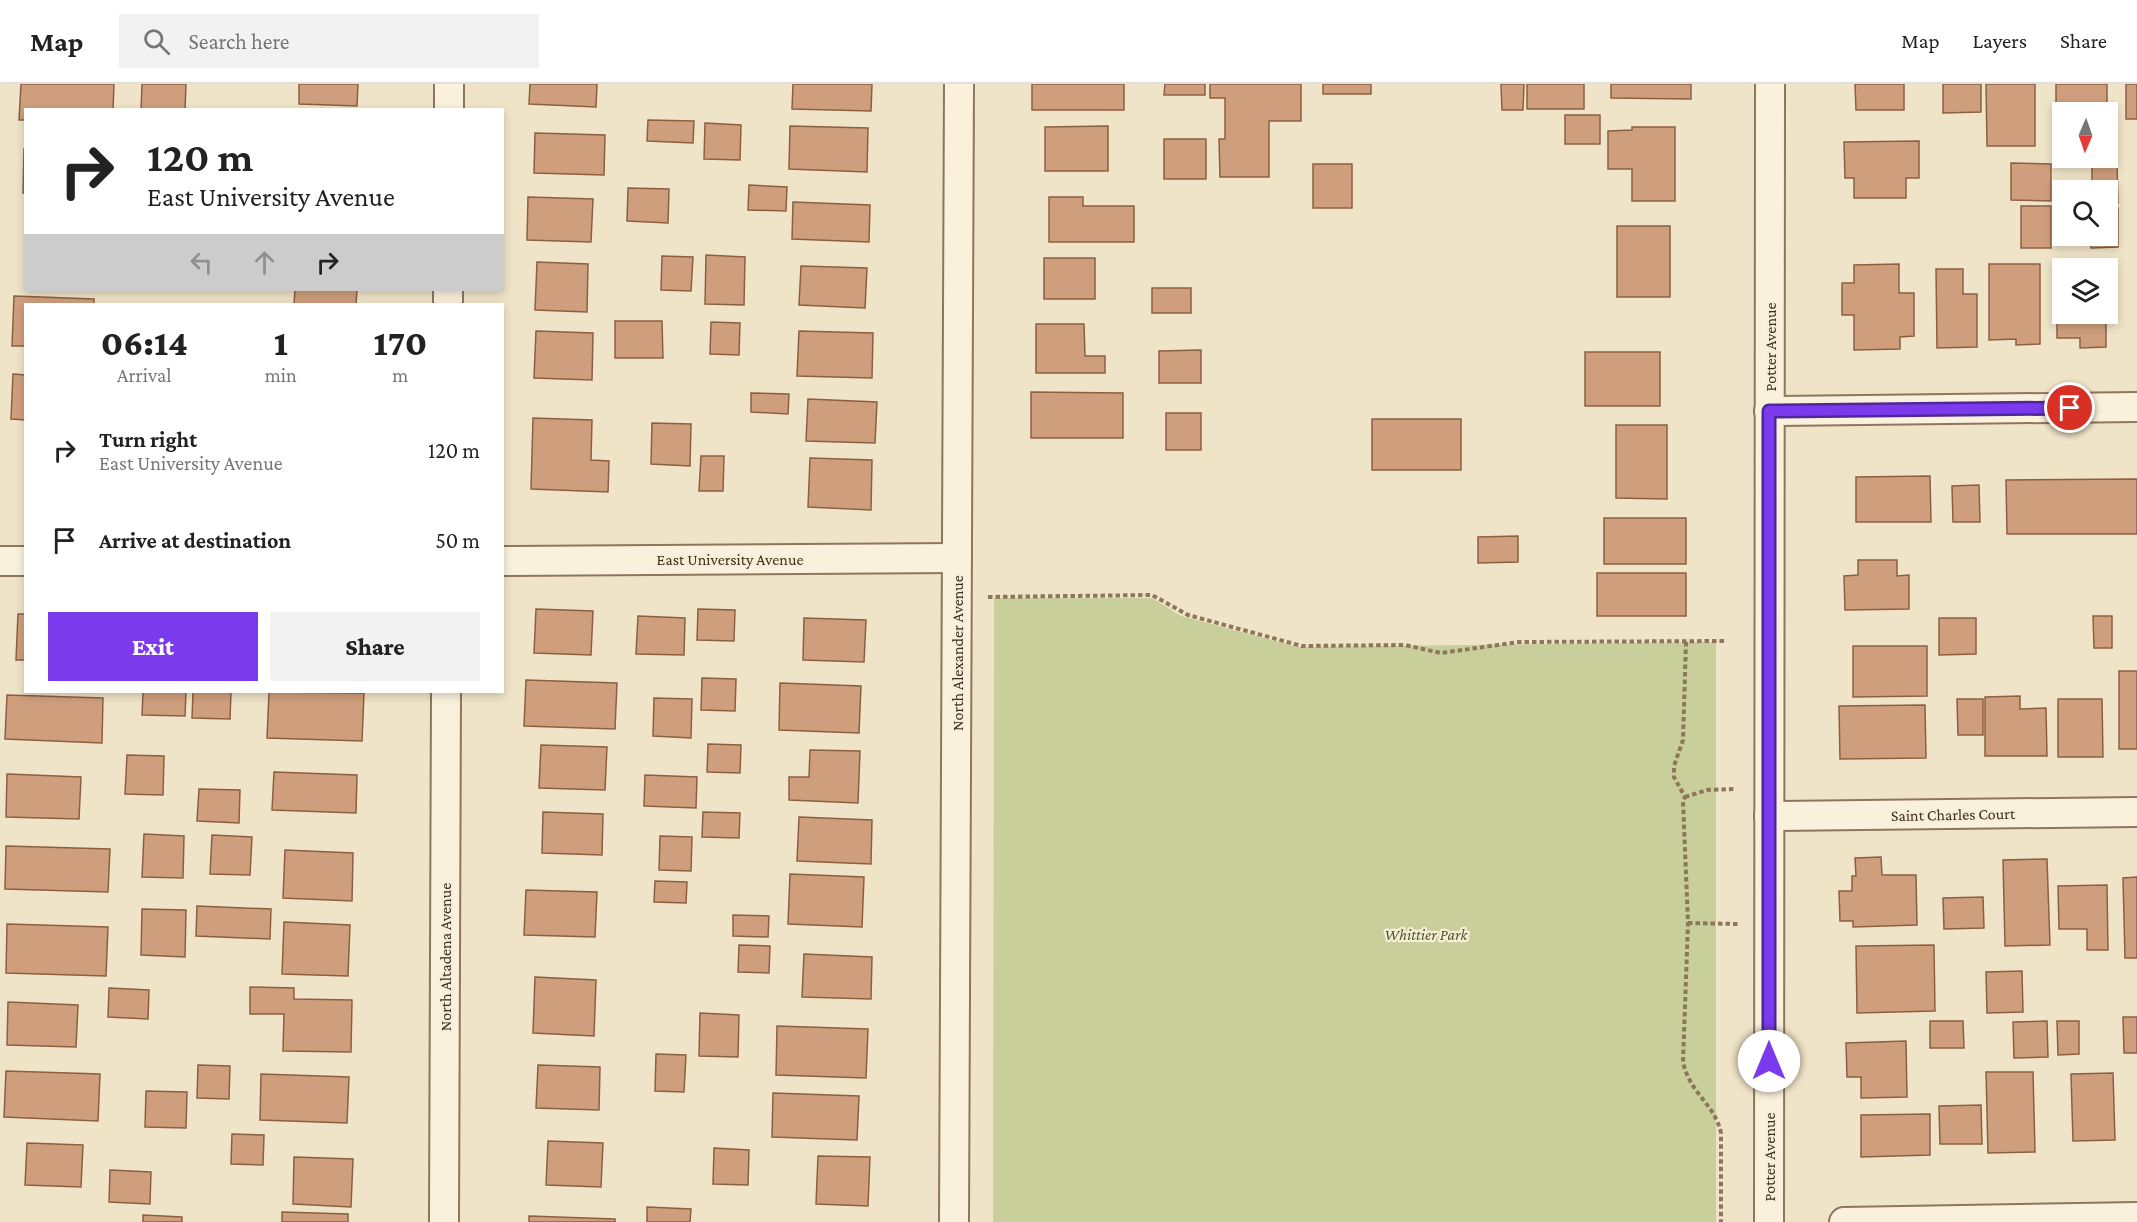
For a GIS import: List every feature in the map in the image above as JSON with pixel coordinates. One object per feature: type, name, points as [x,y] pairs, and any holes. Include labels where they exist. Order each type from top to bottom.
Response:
[{"type":"street","points":[[449,84],[449,108]]},
{"type":"street","name":"North Alexander Avenue","points":[[954,1222],[959,84]]},
{"type":"street","name":"Potter Avenue","points":[[1769,1222],[1770,84]]},
{"type":"street","points":[[1769,411],[2137,408]]},
{"type":"street","name":"East University Avenue","points":[[504,561],[957,558]]},
{"type":"street","points":[[0,561],[24,561]]},
{"type":"street","name":"North Altadena Avenue","points":[[444,1222],[446,693]]},
{"type":"street","name":"Saint Charles Court","points":[[1769,816],[2137,813]]},
{"type":"street","points":[[1844,1222],[2137,1217]]},
{"type":"path","points":[[981,597],[1152,595],[1188,615],[1302,646],[1405,645],[1441,653],[1519,642],[1724,641]]},
{"type":"path","points":[[1686,642],[1683,740],[1674,766],[1674,777],[1685,797],[1683,801],[1688,923],[1683,1062],[1689,1082],[1715,1114],[1719,1123],[1721,1222]]},
{"type":"path","points":[[1685,797],[1707,790],[1743,788]]},
{"type":"path","points":[[1688,923],[1711,924]]},
{"type":"green space","name":"Whittier Park","points":[[994,598],[1152,598],[1181,616],[1298,647],[1716,642],[1716,1222],[993,1222]]},
{"type":"building","points":[[21,84],[114,84],[113,108],[24,108],[24,120],[19,120]]},
{"type":"building","points":[[142,84],[186,84],[185,108],[141,108]]},
{"type":"building","points":[[299,84],[358,84],[357,106],[299,104]]},
{"type":"building","points":[[530,84],[597,84],[596,107],[529,104]]},
{"type":"building","points":[[793,84],[872,84],[871,111],[792,109]]},
{"type":"building","points":[[1032,84],[1124,84],[1124,110],[1032,110]]},
{"type":"building","points":[[1165,84],[1205,84],[1205,95],[1164,95]]},
{"type":"building","points":[[1210,84],[1301,84],[1301,121],[1269,121],[1269,177],[1220,177],[1219,139],[1225,139],[1225,98],[1210,98]]},
{"type":"building","points":[[1323,84],[1371,84],[1371,94],[1323,94]]},
{"type":"building","points":[[1501,84],[1524,84],[1523,110],[1502,110]]},
{"type":"building","points":[[1527,84],[1584,84],[1584,109],[1527,109]]},
{"type":"building","points":[[1611,84],[1691,84],[1691,99],[1611,98]]},
{"type":"building","points":[[1855,84],[1904,84],[1904,110],[1856,110]]},
{"type":"building","points":[[1943,84],[1981,84],[1981,112],[1943,113]]},
{"type":"building","points":[[1986,84],[2035,84],[2035,146],[1987,146]]},
{"type":"building","points":[[2056,84],[2107,84],[2107,102],[2056,102]]},
{"type":"building","points":[[2126,84],[2137,84],[2137,119],[2126,119]]},
{"type":"building","points":[[1565,115],[1600,115],[1600,144],[1565,144]]},
{"type":"building","points":[[648,120],[694,121],[693,143],[647,141]]},
{"type":"building","points":[[705,123],[741,125],[740,160],[704,159]]},
{"type":"building","points":[[790,126],[868,128],[867,172],[789,169]]},
{"type":"building","points":[[1108,126],[1108,171],[1045,171],[1045,127]]},
{"type":"building","points":[[1632,127],[1675,127],[1675,201],[1632,201],[1632,169],[1608,169],[1608,131],[1632,130]]},
{"type":"building","points":[[535,133],[605,135],[604,175],[534,173]]},
{"type":"building","points":[[1164,139],[1206,139],[1206,179],[1164,179]]},
{"type":"building","points":[[1919,141],[1919,178],[1906,178],[1906,198],[1854,198],[1854,178],[1845,178],[1844,142]]},
{"type":"building","points":[[2011,163],[2051,164],[2051,201],[2011,200]]},
{"type":"building","points":[[1313,164],[1352,164],[1352,208],[1313,208]]},
{"type":"building","points":[[2092,168],[2117,168],[2117,180],[2092,180]]},
{"type":"building","points":[[749,185],[787,187],[786,211],[748,210]]},
{"type":"building","points":[[628,188],[669,189],[668,223],[627,221]]},
{"type":"building","points":[[528,197],[593,199],[591,242],[527,240]]},
{"type":"building","points":[[1049,197],[1083,197],[1083,206],[1134,206],[1134,242],[1049,242]]},
{"type":"building","points":[[793,202],[870,205],[869,242],[792,239]]},
{"type":"building","points":[[2021,206],[2051,206],[2051,248],[2021,248]]},
{"type":"building","points":[[1617,226],[1670,226],[1670,297],[1617,297]]},
{"type":"building","points":[[2091,246],[2118,246],[2118,247],[2091,248]]},
{"type":"building","points":[[706,255],[745,257],[744,305],[705,304]]},
{"type":"building","points":[[662,256],[693,257],[691,291],[661,290]]},
{"type":"building","points":[[1044,258],[1095,258],[1095,299],[1044,299]]},
{"type":"building","points":[[537,262],[588,264],[587,312],[535,310]]},
{"type":"building","points":[[1899,264],[1899,293],[1914,293],[1914,336],[1900,337],[1900,349],[1854,350],[1854,315],[1842,315],[1842,283],[1854,283],[1854,265]]},
{"type":"building","points":[[1989,264],[2040,264],[2040,344],[2016,345],[2016,339],[1989,340]]},
{"type":"building","points":[[801,266],[867,268],[865,308],[799,305]]},
{"type":"building","points":[[1936,269],[1963,269],[1963,294],[1977,294],[1977,347],[1937,348]]},
{"type":"building","points":[[1152,288],[1191,288],[1191,313],[1152,313]]},
{"type":"building","points":[[295,291],[357,291],[356,303],[294,303]]},
{"type":"building","points":[[14,296],[94,299],[94,303],[24,303],[24,346],[12,346]]},
{"type":"building","points":[[615,321],[662,321],[663,358],[615,358]]},
{"type":"building","points":[[711,322],[740,323],[739,355],[710,354]]},
{"type":"building","points":[[1036,324],[1084,324],[1085,356],[1105,356],[1105,373],[1036,373]]},
{"type":"building","points":[[2057,324],[2106,324],[2106,347],[2080,348],[2080,338],[2057,338]]},
{"type":"building","points":[[536,331],[593,333],[592,380],[534,378]]},
{"type":"building","points":[[799,331],[873,333],[872,378],[797,376]]},
{"type":"building","points":[[1201,350],[1201,383],[1159,383],[1159,351]]},
{"type":"building","points":[[1585,352],[1660,352],[1660,406],[1585,406]]},
{"type":"building","points":[[13,374],[24,375],[24,420],[11,419]]},
{"type":"building","points":[[1031,392],[1123,393],[1123,438],[1031,438]]},
{"type":"building","points":[[751,393],[789,394],[788,414],[751,412]]},
{"type":"building","points":[[808,399],[877,402],[875,443],[806,441]]},
{"type":"building","points":[[1166,413],[1201,413],[1201,450],[1166,450]]},
{"type":"building","points":[[533,418],[592,420],[591,460],[609,461],[608,492],[531,489]]},
{"type":"building","points":[[1372,419],[1461,419],[1461,470],[1372,470]]},
{"type":"building","points":[[652,423],[691,424],[690,466],[651,464]]},
{"type":"building","points":[[1616,425],[1667,425],[1667,499],[1616,498]]},
{"type":"building","points":[[701,456],[724,456],[723,491],[699,491]]},
{"type":"building","points":[[810,458],[872,460],[871,510],[808,507]]},
{"type":"building","points":[[1930,476],[1931,522],[1856,522],[1856,477]]},
{"type":"building","points":[[2137,479],[2137,534],[2007,534],[2006,480]]},
{"type":"building","points":[[1979,485],[1980,522],[1953,522],[1952,486]]},
{"type":"building","points":[[1604,518],[1686,518],[1686,564],[1604,564]]},
{"type":"building","points":[[1518,536],[1518,562],[1478,563],[1478,537]]},
{"type":"building","points":[[1858,560],[1897,560],[1897,576],[1909,575],[1909,609],[1845,610],[1844,576],[1858,575]]},
{"type":"building","points":[[1597,573],[1686,573],[1686,616],[1597,616]]},
{"type":"building","points":[[536,609],[593,611],[591,655],[534,653]]},
{"type":"building","points":[[698,609],[735,610],[734,641],[697,640]]},
{"type":"building","points":[[18,614],[24,614],[24,660],[16,660]]},
{"type":"building","points":[[638,616],[685,618],[684,655],[636,654]]},
{"type":"building","points":[[2093,616],[2112,616],[2112,648],[2094,648]]},
{"type":"building","points":[[804,618],[866,620],[864,662],[803,660]]},
{"type":"building","points":[[1939,618],[1976,618],[1976,654],[1939,655]]},
{"type":"building","points":[[1853,646],[1927,646],[1927,696],[1853,697]]},
{"type":"building","points":[[2119,671],[2137,671],[2137,749],[2119,749]]},
{"type":"building","points":[[702,678],[736,679],[735,711],[701,710]]},
{"type":"building","points":[[526,680],[617,683],[615,729],[524,726]]},
{"type":"building","points":[[780,683],[861,686],[859,733],[779,730]]},
{"type":"building","points":[[143,693],[186,693],[185,716],[142,715]]},
{"type":"building","points":[[193,693],[231,693],[230,719],[192,718]]},
{"type":"building","points":[[269,693],[364,693],[362,741],[267,738]]},
{"type":"building","points":[[7,695],[103,698],[102,743],[5,739]]},
{"type":"building","points":[[2020,696],[2020,709],[2046,708],[2047,756],[1985,756],[1985,697]]},
{"type":"building","points":[[654,698],[692,699],[691,738],[653,736]]},
{"type":"building","points":[[1957,699],[1983,699],[1983,735],[1958,735]]},
{"type":"building","points":[[2058,699],[2102,699],[2103,757],[2058,757]]},
{"type":"building","points":[[1925,705],[1926,758],[1840,759],[1839,706]]},
{"type":"building","points":[[708,744],[741,745],[740,773],[707,772]]},
{"type":"building","points":[[541,745],[607,747],[605,790],[539,788]]},
{"type":"building","points":[[810,750],[860,751],[858,803],[789,800],[789,777],[809,777]]},
{"type":"building","points":[[127,755],[164,756],[163,795],[125,794]]},
{"type":"building","points":[[274,772],[357,775],[356,813],[272,810]]},
{"type":"building","points":[[7,774],[81,777],[79,819],[6,817]]},
{"type":"building","points":[[645,775],[697,777],[696,808],[644,806]]},
{"type":"building","points":[[199,789],[240,790],[239,823],[197,821]]},
{"type":"building","points":[[543,812],[603,814],[602,855],[542,853]]},
{"type":"building","points":[[703,812],[740,813],[739,838],[702,837]]},
{"type":"building","points":[[799,817],[872,820],[871,864],[797,861]]},
{"type":"building","points":[[144,834],[184,836],[183,878],[142,877]]},
{"type":"building","points":[[212,835],[252,837],[250,875],[210,874]]},
{"type":"building","points":[[660,836],[692,837],[691,871],[659,870]]},
{"type":"building","points":[[6,846],[110,849],[108,892],[5,889]]},
{"type":"building","points":[[285,850],[353,853],[352,901],[283,898]]},
{"type":"building","points":[[1881,857],[1882,875],[1916,875],[1917,925],[1853,927],[1853,921],[1840,921],[1839,891],[1852,891],[1852,876],[1856,876],[1855,858]]},
{"type":"building","points":[[2047,859],[2050,945],[2005,946],[2003,860]]},
{"type":"building","points":[[790,874],[864,877],[862,927],[788,924]]},
{"type":"building","points":[[2137,877],[2137,958],[2125,958],[2123,878]]},
{"type":"building","points":[[655,881],[687,882],[686,903],[654,902]]},
{"type":"building","points":[[2107,885],[2108,950],[2087,950],[2087,929],[2059,929],[2058,886]]},
{"type":"building","points":[[526,890],[597,892],[595,937],[524,935]]},
{"type":"building","points":[[1983,897],[1984,928],[1944,929],[1943,898]]},
{"type":"building","points":[[197,906],[271,909],[270,939],[196,936]]},
{"type":"building","points":[[142,909],[186,910],[185,957],[141,955]]},
{"type":"building","points":[[733,915],[769,916],[768,937],[733,936]]},
{"type":"building","points":[[284,922],[350,925],[348,976],[282,974]]},
{"type":"building","points":[[7,924],[108,927],[106,976],[6,973]]},
{"type":"building","points":[[739,945],[770,946],[769,973],[738,972]]},
{"type":"building","points":[[1934,945],[1935,1011],[1857,1013],[1856,946]]},
{"type":"building","points":[[804,954],[872,957],[871,999],[802,997]]},
{"type":"building","points":[[2022,971],[2023,1012],[1987,1013],[1986,972]]},
{"type":"building","points":[[535,977],[596,980],[594,1036],[533,1033]]},
{"type":"building","points":[[250,987],[294,988],[294,999],[352,1000],[351,1052],[283,1051],[284,1014],[250,1014]]},
{"type":"building","points":[[109,988],[149,990],[148,1019],[108,1017]]},
{"type":"building","points":[[8,1002],[78,1005],[76,1047],[7,1045]]},
{"type":"building","points":[[700,1013],[739,1015],[738,1057],[699,1056]]},
{"type":"building","points":[[2123,1017],[2137,1017],[2137,1053],[2124,1053]]},
{"type":"building","points":[[1930,1021],[1963,1021],[1964,1048],[1930,1048]]},
{"type":"building","points":[[2047,1021],[2048,1057],[2014,1058],[2013,1022]]},
{"type":"building","points":[[2057,1021],[2079,1021],[2079,1054],[2058,1055]]},
{"type":"building","points":[[777,1026],[868,1029],[866,1078],[776,1075]]},
{"type":"building","points":[[1906,1041],[1907,1097],[1861,1098],[1861,1077],[1847,1077],[1846,1043]]},
{"type":"building","points":[[656,1054],[686,1055],[684,1092],[655,1091]]},
{"type":"building","points":[[198,1065],[230,1066],[229,1099],[197,1098]]},
{"type":"building","points":[[538,1065],[600,1067],[599,1110],[536,1108]]},
{"type":"building","points":[[6,1071],[100,1074],[98,1121],[4,1117]]},
{"type":"building","points":[[1986,1072],[2033,1072],[2035,1152],[1988,1153]]},
{"type":"building","points":[[2113,1073],[2115,1140],[2073,1141],[2071,1074]]},
{"type":"building","points":[[261,1074],[349,1077],[347,1123],[260,1120]]},
{"type":"building","points":[[146,1091],[187,1092],[186,1128],[145,1127]]},
{"type":"building","points":[[773,1093],[859,1096],[857,1140],[772,1137]]},
{"type":"building","points":[[1981,1105],[1982,1144],[1940,1144],[1939,1106]]},
{"type":"building","points":[[1930,1114],[1930,1155],[1861,1157],[1861,1115]]},
{"type":"building","points":[[232,1134],[264,1135],[263,1165],[231,1164]]},
{"type":"building","points":[[548,1141],[603,1143],[601,1187],[546,1185]]},
{"type":"building","points":[[27,1143],[83,1145],[81,1187],[25,1185]]},
{"type":"building","points":[[714,1148],[749,1150],[748,1185],[713,1184]]},
{"type":"building","points":[[818,1156],[870,1157],[868,1206],[816,1204]]},
{"type":"building","points":[[294,1157],[353,1159],[351,1207],[293,1204]]},
{"type":"building","points":[[110,1170],[151,1172],[150,1204],[109,1202]]},
{"type":"building","points":[[647,1207],[691,1209],[690,1222],[647,1222]]},
{"type":"building","points":[[282,1212],[348,1214],[348,1222],[282,1222]]},
{"type":"building","points":[[143,1215],[182,1217],[182,1222],[143,1222]]},
{"type":"building","points":[[529,1216],[615,1219],[615,1222],[529,1222]]},
{"type":"route","points":[[1769,1061],[1769,411],[2070,408]]}]
